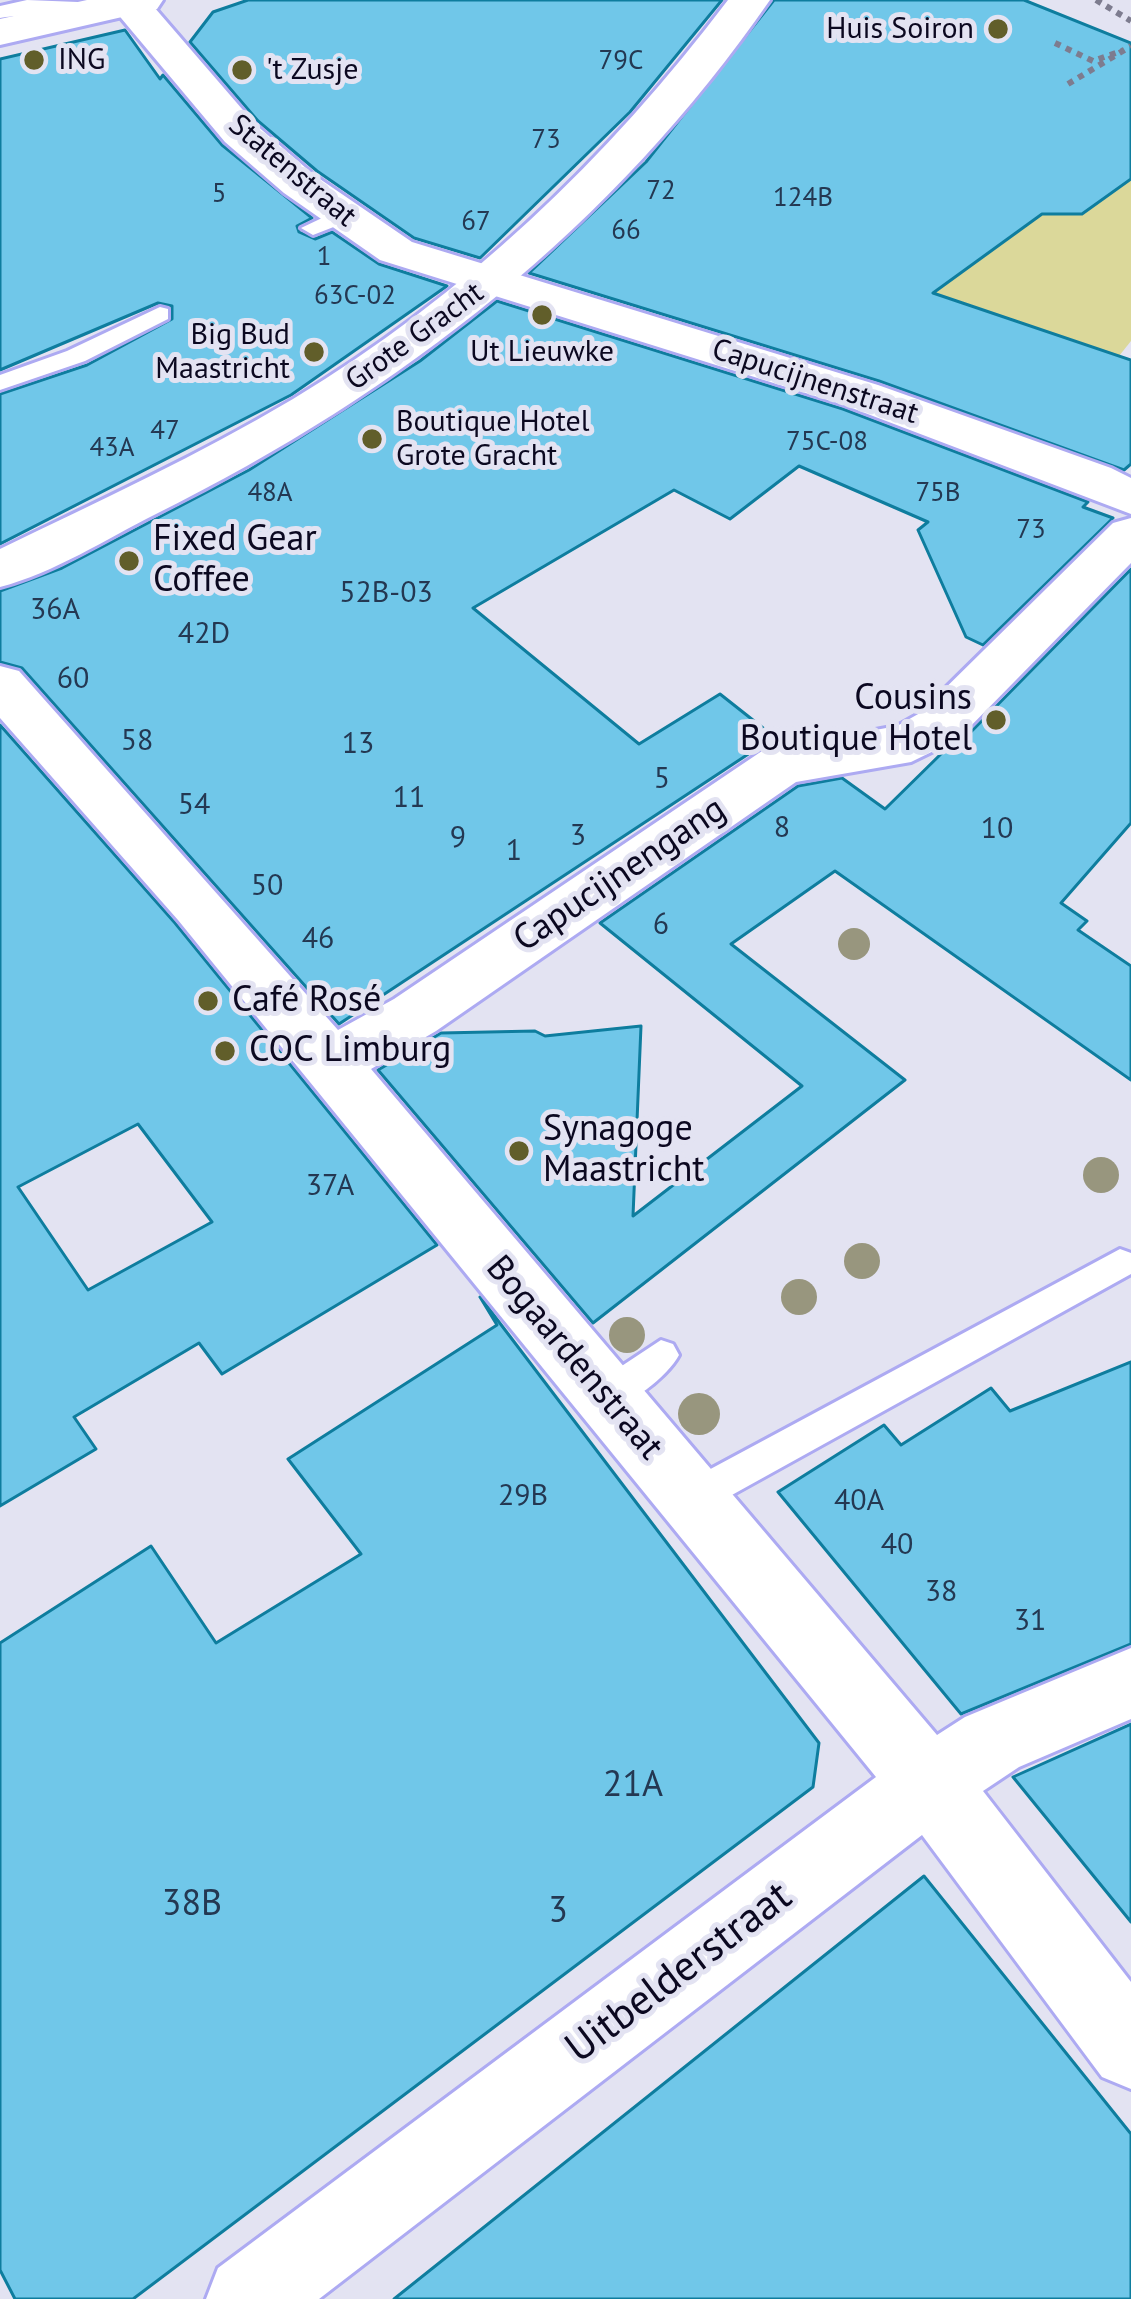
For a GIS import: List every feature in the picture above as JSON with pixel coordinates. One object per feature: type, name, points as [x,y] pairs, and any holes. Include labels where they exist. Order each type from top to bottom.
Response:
[{"type":"street","name":"Grote Gracht","points":[[0,571],[313,408],[494,280],[602,182],[660,120],[749,0]]},
{"type":"street","name":"Statenstraat","points":[[116,3],[327,222],[396,251],[494,280]]},
{"type":"street","points":[[0,32],[116,3]]},
{"type":"street","name":"Capucijnenstraat","points":[[494,280],[861,395],[1131,498]]},
{"type":"street","name":"Capucijnengang","points":[[331,1063],[415,1016],[781,765],[911,743],[939,726],[1131,534]]},
{"type":"street","name":"Bogaardenstraat","points":[[0,684],[105,795],[929,1783],[1131,2048]]},
{"type":"street","name":"Uitbelderstraat","points":[[249,2299],[929,1783],[992,1742],[1131,1683]]},
{"type":"lane","points":[[0,12],[33,5],[116,3]]},
{"type":"lane","points":[[0,383],[76,356],[160,314]]},
{"type":"lane","points":[[690,1498],[1120,1263]]},
{"type":"lane","points":[[606,1396],[661,1355]]},
{"type":"path","points":[[1096,0],[1131,21]]},
{"type":"path","points":[[1054,44],[1093,61],[1128,48]]},
{"type":"path","points":[[1068,84],[1128,48]]},
{"type":"shaded area","points":[[1131,179],[1131,341],[1119,356],[916,288],[1049,209]]},
{"type":"building","points":[[248,0],[722,0],[630,112],[480,258],[414,238],[317,171],[258,121],[190,42],[213,12]]},
{"type":"building","points":[[774,0],[1024,0],[1131,43],[1131,179],[1082,214],[1042,214],[933,293],[1131,360],[1131,464],[1124,470],[879,381],[529,273],[646,162]]},
{"type":"building","points":[[125,30],[160,79],[163,75],[222,145],[312,218],[297,226],[299,232],[315,239],[332,232],[379,264],[447,286],[291,395],[0,544],[0,394],[87,365],[172,319],[172,306],[158,303],[0,370],[0,59]]},
{"type":"building","points":[[497,301],[843,409],[1088,502],[1083,507],[1113,518],[983,645],[966,637],[918,530],[928,522],[799,466],[730,519],[674,490],[473,608],[639,744],[720,694],[782,743],[759,747],[339,1024],[22,668],[0,662],[0,591],[62,568],[249,470],[420,361]]},
{"type":"building","points":[[1131,569],[1131,823],[1061,903],[1087,921],[1078,930],[1131,966],[1131,1080],[835,871],[731,944],[905,1080],[593,1323],[378,1070],[441,1033],[535,1031],[545,1036],[641,1026],[633,1216],[802,1086],[600,923],[798,786],[842,778],[885,809],[944,751],[961,742]]},
{"type":"building","points":[[0,725],[175,923],[437,1245],[222,1374],[199,1343],[74,1417],[96,1449],[0,1506]],"holes":[[[138,1124],[212,1222],[88,1290],[18,1187]]]},
{"type":"building","points":[[480,1297],[819,1743],[813,1787],[133,2299],[15,2299],[0,2270],[0,1643],[151,1546],[216,1643],[361,1554],[288,1459],[497,1325]]},
{"type":"building","points":[[1131,1362],[1131,1644],[961,1714],[778,1492],[884,1425],[901,1445],[991,1388],[1010,1411]]},
{"type":"building","points":[[1131,1724],[1131,1922],[1013,1777]]},
{"type":"building","points":[[924,1876],[1131,2134],[1131,2299],[394,2299]]},
{"type":"place","name":"Huis Soiron","points":[[998,29]]},
{"type":"place","name":"ING","points":[[34,60]]},
{"type":"place","name":"'t Zusje","points":[[242,70]]},
{"type":"place","name":"Ut Lieuwke","points":[[542,315]]},
{"type":"place","name":"Big Bud Maastricht","points":[[314,352]]},
{"type":"place","name":"Boutique Hotel Grote Gracht","points":[[372,439]]},
{"type":"place","name":"Fixed Gear Coffee","points":[[129,561]]},
{"type":"place","name":"Cousins Boutique Hotel","points":[[996,720]]},
{"type":"place","name":"Café Rosé","points":[[208,1001]]},
{"type":"place","name":"COC Limburg","points":[[225,1051]]},
{"type":"place","name":"Synagoge Maastricht","points":[[519,1151]]}]
